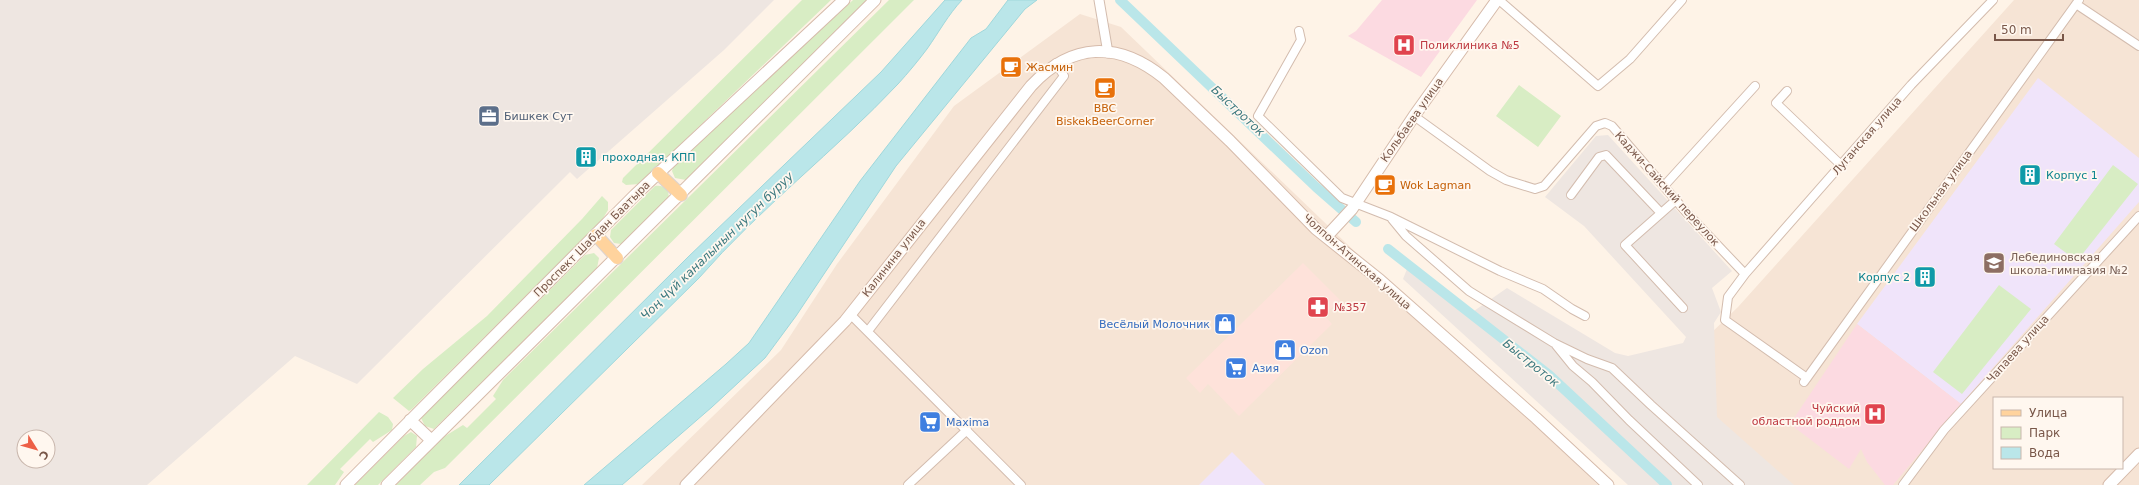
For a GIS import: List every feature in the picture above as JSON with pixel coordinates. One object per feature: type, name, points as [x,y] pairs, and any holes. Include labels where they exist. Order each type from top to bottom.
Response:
[{"type":"main road","name":"Проспект Шабдан Баатыра","points":[[346,485],[658,173],[844,0]]},
{"type":"main road","points":[[387,485],[681,195],[875,0]]},
{"type":"main road","name":"Кольбаева улица","points":[[1326,237],[1353,206],[1414,116],[1498,0]]},
{"type":"main road","name":"Калинина улица","points":[[686,485],[850,314],[1031,86],[1056,63],[1082,53],[1108,53]]},
{"type":"main road","name":"Чолпон-Атинская улица","points":[[1108,53],[1119,54],[1140,61],[1164,78],[1326,237],[1380,280],[1530,413],[1608,485]]},
{"type":"main road","points":[[658,173],[681,195]]},
{"type":"main road","points":[[596,235],[617,258]]},
{"type":"main road","points":[[410,420],[431,440]]},
{"type":"main road","points":[[2109,485],[2139,454]]},
{"type":"street","points":[[1098,0],[1108,53]]},
{"type":"street","points":[[1498,0],[1598,86],[1630,59],[1682,0]]},
{"type":"street","name":"Луганская улица","points":[[1805,380],[1725,320],[1728,297],[1745,274],[1911,85],[1993,0]]},
{"type":"street","points":[[2077,2],[2139,46]]},
{"type":"street","name":"Школьная улица","points":[[1805,380],[2077,2]]},
{"type":"street","points":[[1299,31],[1301,40],[1258,116],[1342,198],[1353,206],[1391,217],[1500,271],[1543,289],[1585,316]]},
{"type":"street","points":[[868,330],[1064,76],[1056,63]]},
{"type":"street","points":[[1664,186],[1755,86]]},
{"type":"street","points":[[1787,91],[1776,103],[1841,165]]},
{"type":"street","name":"Каджи-Сайский переулок","points":[[1414,116],[1490,171],[1506,180],[1535,189],[1544,186],[1596,126],[1605,123],[1612,126],[1676,200],[1745,274]]},
{"type":"street","points":[[1571,195],[1599,157],[1606,155],[1662,213]]},
{"type":"street","points":[[1676,200],[1625,245],[1683,308]]},
{"type":"street","name":"Чапаева улица","points":[[1903,485],[1944,430],[2139,216]]},
{"type":"street","points":[[1391,217],[1406,236],[1469,291],[1554,343],[1587,359],[1612,368],[1651,406],[1740,485]]},
{"type":"street","points":[[850,314],[868,330],[1021,485]]},
{"type":"street","points":[[1554,343],[1573,366],[1592,382],[1629,420],[1698,485]]},
{"type":"street","points":[[908,485],[967,430]]},
{"type":"shaded area","points":[[0,0],[774,0],[724,50],[577,179],[570,172],[357,384],[295,356],[147,485],[0,485]]},
{"type":"shaded area","name":"Поликлиника №5","points":[[1382,0],[1477,0],[1421,77],[1348,36],[1356,31]]},
{"type":"shaded area","points":[[2014,0],[2139,0],[2139,485],[1678,485],[1617,424],[1738,307]]},
{"type":"shaded area","points":[[1080,14],[1121,27],[1598,485],[642,485],[781,350],[837,264],[954,106]]},
{"type":"shaded area","name":"Лебединовская школа-гимназия №2","points":[[2038,78],[2139,158],[2139,202],[1961,404],[1857,324]]},
{"type":"shaded area","name":"Быстроток","points":[[1608,135],[1732,271],[1712,288],[1721,312],[1714,323],[1717,417],[1794,485],[1671,485],[1574,393],[1474,311],[1507,288],[1615,353],[1628,356],[1683,343],[1686,337],[1584,226],[1545,197],[1596,136]]},
{"type":"shaded area","points":[[1303,263],[1340,300],[1324,315],[1332,324],[1239,416],[1208,384],[1200,393],[1186,378]]},
{"type":"shaded area","points":[[1407,269],[1542,373],[1661,485],[1628,485],[1403,279]]},
{"type":"shaded area","name":"Чуйский областной роддом","points":[[1857,324],[1961,404],[1893,485],[1885,485],[1867,462],[1861,449],[1849,469],[1790,424]]},
{"type":"shaded area","points":[[1232,452],[1265,485],[1199,485]]},
{"type":"green space","points":[[802,0],[831,0],[639,184],[626,185],[622,182],[623,178]]},
{"type":"green space","points":[[853,0],[870,0],[686,180],[675,178],[672,171],[674,165]]},
{"type":"green space","points":[[889,0],[914,0],[445,468],[434,472],[420,485],[396,485],[442,438],[463,425],[467,428],[496,399],[493,396],[503,380]]},
{"type":"green space","points":[[1519,85],[1561,116],[1538,147],[1496,116]]},
{"type":"green space","points":[[2113,165],[2138,184],[2077,261],[2054,244]]},
{"type":"green space","points":[[655,186],[664,187],[668,191],[668,200],[624,242],[621,244],[614,243],[610,237],[611,230]]},
{"type":"green space","points":[[602,196],[608,202],[608,210],[602,220],[412,409],[409,411],[393,398],[423,369],[487,316],[582,219]]},
{"type":"green space","points":[[594,253],[599,258],[597,268],[434,429],[425,426],[421,418],[585,255]]},
{"type":"green space","points":[[1999,285],[2031,309],[1962,394],[1933,372]]},
{"type":"green space","points":[[379,412],[388,417],[393,424],[392,430],[373,442],[370,439],[340,469],[344,472],[335,485],[307,485]]},
{"type":"green space","points":[[411,432],[417,436],[416,447],[378,485],[355,485],[404,436]]},
{"type":"water","name":"Чоң Чүй каналынын нугун буруу","points":[[945,0],[962,0],[917,62],[874,109],[722,252],[699,278],[489,485],[459,485],[688,257],[881,72]]},
{"type":"water","points":[[1008,0],[1037,0],[1025,9],[896,166],[796,316],[765,358],[712,407],[622,485],[584,485],[749,343],[860,181],[971,38],[986,29]]},
{"type":"waterway","name":"Быстроток","points":[[1120,0],[1316,187],[1356,222]]},
{"type":"waterway","name":"Быстроток","points":[[1388,249],[1549,375],[1667,485]]},
{"type":"place","name":"Поликлиника №5","points":[[1404,45]]},
{"type":"place","name":"Жасмин","points":[[1011,67]]},
{"type":"place","name":"BBC BiskekBeerCorner","points":[[1105,88]]},
{"type":"place","name":"Бишкек Сут","points":[[489,116]]},
{"type":"place","name":"проходная, КПП","points":[[586,157]]},
{"type":"place","name":"Корпус 1","points":[[2030,175]]},
{"type":"place","name":"Wok Lagman","points":[[1385,185]]},
{"type":"place","name":"Лебединовская школа-гимназия №2","points":[[1994,263]]},
{"type":"place","name":"Корпус 2","points":[[1925,277]]},
{"type":"place","name":"№357","points":[[1318,307]]},
{"type":"place","name":"Весёлый Молочник","points":[[1225,324]]},
{"type":"place","name":"Ozon","points":[[1285,350]]},
{"type":"place","name":"Азия","points":[[1236,368]]},
{"type":"place","name":"Чуйский областной роддом","points":[[1875,414]]},
{"type":"place","name":"Maxima","points":[[930,422]]}]
